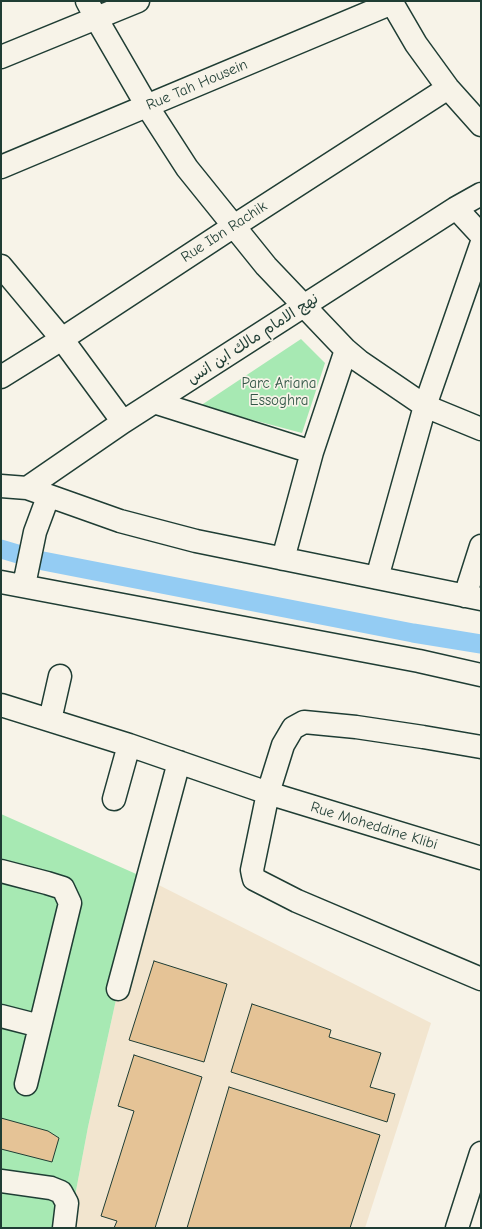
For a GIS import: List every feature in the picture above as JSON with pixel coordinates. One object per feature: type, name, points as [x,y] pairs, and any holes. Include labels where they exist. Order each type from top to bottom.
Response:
[{"type":"street","points":[[1,57],[91,10],[138,1]]},
{"type":"street","points":[[391,2],[416,44],[448,88],[481,125]]},
{"type":"street","name":"Rue Tah Housein","points":[[1,167],[391,2]]},
{"type":"street","points":[[91,10],[147,106],[187,168],[266,266],[346,350],[382,377],[425,406],[481,429]]},
{"type":"street","name":"Rue Ibn Rachik","points":[[1,377],[448,88]]},
{"type":"street","name":"نهج الامام مالك ابن انس","points":[[26,488],[123,422],[456,208],[481,194]]},
{"type":"street","points":[[456,208],[481,235]]},
{"type":"street","points":[[377,578],[425,406],[481,245]]},
{"type":"street","points":[[3,271],[62,338],[123,422]]},
{"type":"street","points":[[283,559],[312,452],[346,350]]},
{"type":"street","points":[[154,402],[312,452]]},
{"type":"street","points":[[1,486],[26,488],[48,497],[120,521],[163,533],[283,559],[473,597],[481,546]]},
{"type":"street","points":[[25,579],[35,532],[48,497]]},
{"type":"street","points":[[1,582],[25,579],[481,675]]},
{"type":"street","points":[[50,720],[60,676]]},
{"type":"street","name":"Rue Moheddine Klibi","points":[[1,706],[129,745],[268,793],[481,858]]},
{"type":"street","points":[[481,747],[356,727],[304,722],[293,728],[283,745],[268,793],[252,870],[254,879],[297,900],[481,979]]},
{"type":"street","points":[[114,799],[129,745]]},
{"type":"street","points":[[118,989],[179,762]]},
{"type":"street","points":[[1,871],[63,888],[70,903],[26,1084]]},
{"type":"street","points":[[1,1016],[40,1026]]},
{"type":"street","points":[[457,1228],[481,1154]]},
{"type":"street","points":[[1,1181],[51,1188],[61,1192],[67,1203],[64,1228]]},
{"type":"shaded area","points":[[143,877],[431,1023],[365,1228],[69,1228],[88,1127]]},
{"type":"green space","name":"Parc Ariana Essoghra","points":[[301,339],[325,363],[302,433],[200,406]]},
{"type":"green space","points":[[1,814],[143,877],[88,1127],[69,1228],[1,1228]]},
{"type":"building","points":[[154,961],[227,984],[204,1062],[129,1040]]},
{"type":"building","points":[[252,1004],[331,1030],[329,1037],[381,1053],[370,1087],[395,1094],[387,1122],[231,1072]]},
{"type":"building","points":[[134,1055],[202,1077],[155,1228],[114,1228],[117,1221],[101,1216],[134,1111],[118,1106]]},
{"type":"building","points":[[229,1087],[380,1135],[350,1228],[187,1228]]},
{"type":"building","points":[[1,1118],[48,1131],[59,1138],[52,1162],[1,1149]]},
{"type":"waterway","points":[[1,549],[38,560],[413,633],[481,644]]}]
